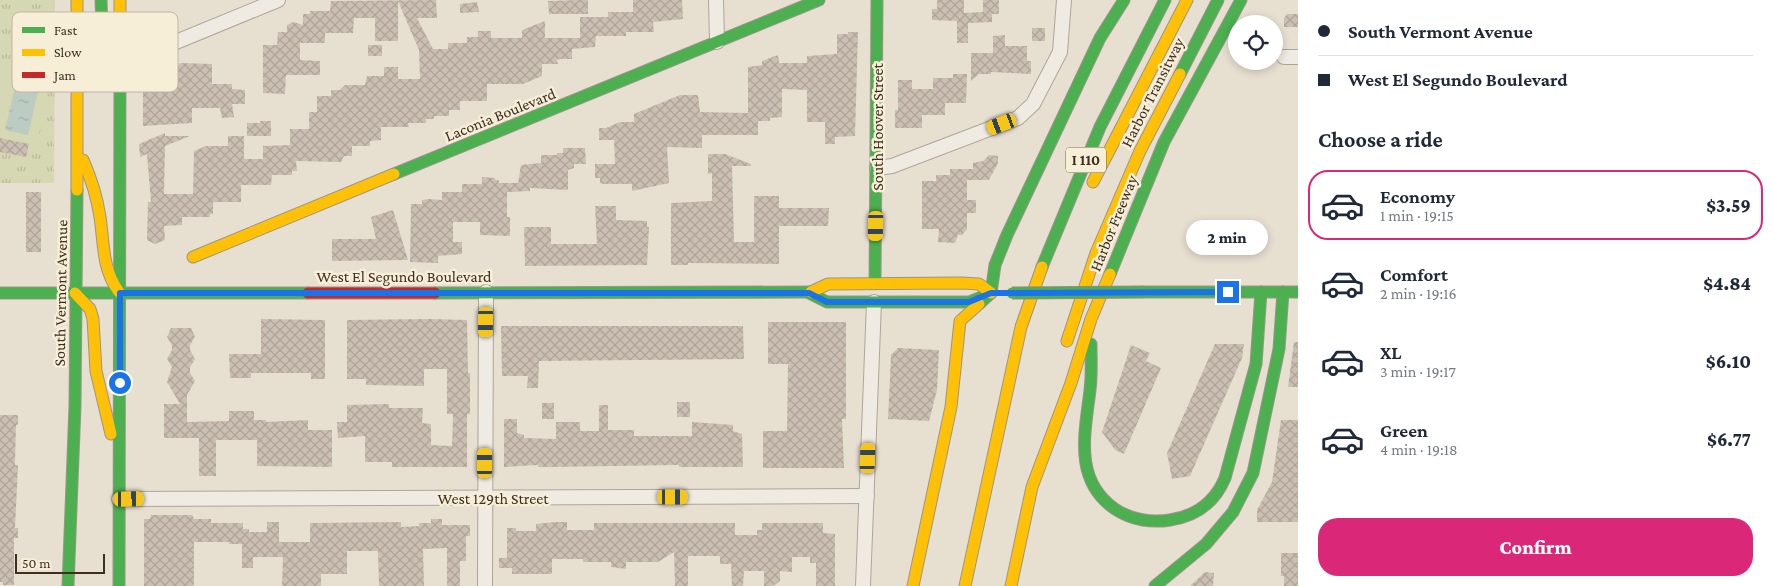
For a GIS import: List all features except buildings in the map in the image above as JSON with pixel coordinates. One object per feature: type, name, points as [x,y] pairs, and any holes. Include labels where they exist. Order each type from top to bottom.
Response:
[{"type":"main road","name":"Laconia Boulevard","points":[[193,257],[819,0]]},
{"type":"main road","name":"South Hoover Street","points":[[875,283],[877,0]]},
{"type":"main road","points":[[913,586],[951,407],[960,321],[991,293],[995,264],[1007,235],[1100,38],[1124,0]]},
{"type":"main road","name":"I 110","points":[[965,586],[1021,327],[1050,244],[1097,136],[1165,0]]},
{"type":"main road","name":"Harbor Transitway","points":[[1086,197],[1187,0]]},
{"type":"main road","name":"Harbor Transitway","points":[[1064,352],[1096,253],[1140,151],[1218,0]]},
{"type":"main road","name":"Harbor Freeway","points":[[1012,586],[1032,487],[1071,383],[1091,319],[1164,142],[1241,0]]},
{"type":"main road","name":"South Vermont Avenue","points":[[68,586],[75,406],[79,92]]},
{"type":"main road","points":[[119,586],[120,92]]},
{"type":"main road","points":[[78,148],[90,175],[100,215],[104,266],[112,284],[120,293]]},
{"type":"main road","points":[[1021,327],[1077,214]]},
{"type":"main road","name":"West El Segundo Boulevard","points":[[0,293],[809,293],[828,284],[875,283],[979,284],[991,293]]},
{"type":"main road","points":[[1091,319],[1091,379],[1083,445],[1086,469],[1092,484],[1104,500],[1121,514],[1148,522],[1171,520],[1194,514],[1214,497],[1225,479],[1256,366],[1260,332],[1261,292]]},
{"type":"main road","points":[[1155,586],[1206,544],[1228,519],[1253,473],[1279,349],[1283,292]]},
{"type":"main road","name":"West El Segundo Boulevard","points":[[809,293],[827,302],[969,302],[991,293],[1298,292]]},
{"type":"main road","points":[[75,293],[90,309],[93,319],[96,370],[118,458]]},
{"type":"main road","points":[[1032,487],[1055,390]]},
{"type":"street","points":[[178,41],[278,0]]},
{"type":"street","points":[[716,0],[717,42]]},
{"type":"street","points":[[877,168],[892,166],[1018,118],[1033,104],[1060,52],[1064,0]]},
{"type":"street","points":[[1284,57],[1298,57]]},
{"type":"street","points":[[485,586],[486,292]]},
{"type":"street","points":[[863,586],[874,302]]},
{"type":"street","name":"West 129th Street","points":[[119,499],[867,496]]},
{"type":"green space","points":[[0,0],[55,0],[55,12],[12,12],[12,92],[54,92],[54,183],[0,183]]},
{"type":"green space","points":[[5,73],[12,75],[12,92],[48,92],[36,148],[29,147],[26,157],[0,152],[0,77],[4,78]]},
{"type":"water","points":[[14,92],[38,92],[28,135],[5,130]]},
{"type":"traffic: fast","points":[[101,0],[101,12]]},
{"type":"traffic: fast","points":[[394,174],[819,0]]},
{"type":"traffic: fast","points":[[875,283],[877,0]]},
{"type":"traffic: fast","points":[[979,304],[991,293],[995,265],[1007,235],[1100,38],[1124,0]]},
{"type":"traffic: fast","points":[[1042,267],[1100,127],[1165,0]]},
{"type":"traffic: fast","points":[[1180,74],[1218,0]]},
{"type":"traffic: fast","points":[[1110,274],[1164,142],[1241,0]]},
{"type":"traffic: fast","points":[[119,586],[120,92]]},
{"type":"traffic: fast","points":[[68,586],[75,406],[77,190]]},
{"type":"traffic: fast","points":[[435,293],[811,292]]},
{"type":"traffic: fast","points":[[1143,292],[1298,292]]},
{"type":"traffic: fast","points":[[1012,293],[1143,292]]},
{"type":"traffic: fast","points":[[1091,344],[1091,384],[1086,423],[1085,455],[1087,470],[1093,484],[1102,497],[1115,509],[1128,516],[1156,521],[1179,518],[1204,507],[1216,494],[1225,478],[1256,364],[1261,292]]},
{"type":"traffic: fast","points":[[1155,586],[1206,544],[1233,512],[1253,473],[1279,349],[1283,292]]},
{"type":"traffic: fast","points":[[0,293],[308,293]]},
{"type":"traffic: fast","points":[[809,293],[827,302],[969,302],[989,294]]},
{"type":"traffic: slow","points":[[77,0],[77,12]]},
{"type":"traffic: slow","points":[[120,0],[120,12]]},
{"type":"traffic: slow","points":[[1093,182],[1187,0]]},
{"type":"traffic: slow","points":[[1067,341],[1096,253],[1140,151],[1180,74]]},
{"type":"traffic: slow","points":[[77,92],[77,190]]},
{"type":"traffic: slow","points":[[83,160],[97,202],[109,274],[119,292]]},
{"type":"traffic: slow","points":[[193,257],[394,174]]},
{"type":"traffic: slow","points":[[965,586],[1021,327],[1042,267]]},
{"type":"traffic: slow","points":[[1011,586],[1032,487],[1071,383],[1091,319],[1110,274]]},
{"type":"traffic: slow","points":[[811,292],[828,284],[961,283],[979,284],[991,293]]},
{"type":"traffic: slow","points":[[75,293],[90,309],[93,319],[96,371],[111,434]]},
{"type":"traffic: slow","points":[[913,586],[951,407],[960,321],[979,304]]},
{"type":"traffic: jam","points":[[308,293],[435,293]]},
{"type":"route","points":[[120,383],[120,293],[809,293],[827,302],[969,302],[991,293],[1228,292]]}]
